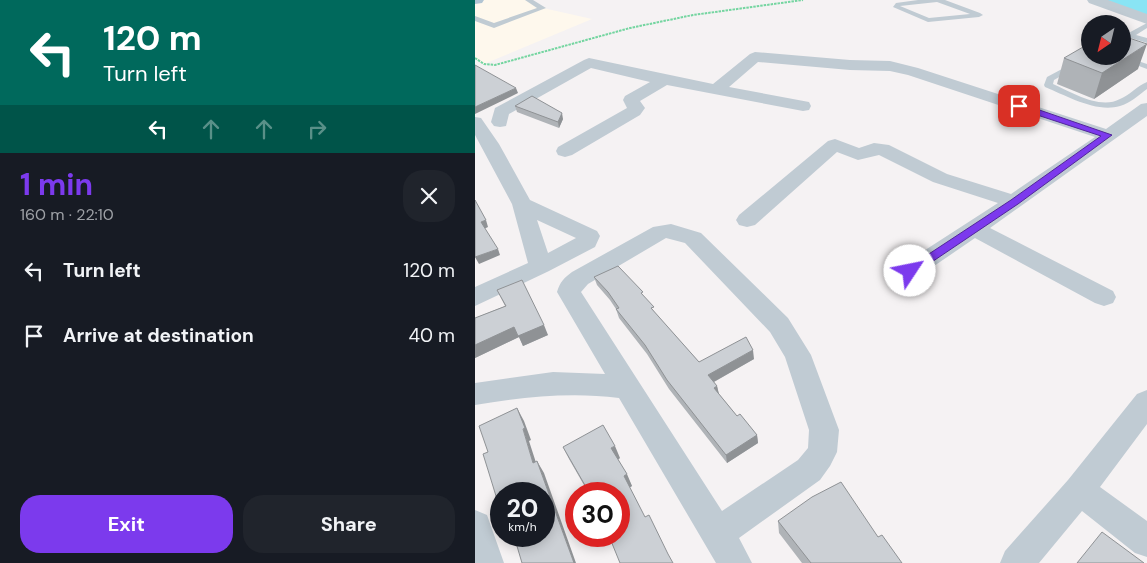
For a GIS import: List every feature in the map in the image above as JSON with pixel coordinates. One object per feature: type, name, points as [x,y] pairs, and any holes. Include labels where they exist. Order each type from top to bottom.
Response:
[{"type":"street","points":[[1094,0],[1147,19]]},
{"type":"street","points":[[716,90],[755,57],[851,65],[890,66],[921,74],[1108,135]]},
{"type":"street","points":[[500,122],[501,112],[589,63],[664,80],[803,106]]},
{"type":"street","points":[[565,150],[635,111],[636,108],[631,100],[664,80]]},
{"type":"street","points":[[910,271],[1014,202],[1147,109]]},
{"type":"street","points":[[475,122],[491,144],[522,204],[541,266]]},
{"type":"street","points":[[747,220],[835,145],[858,154],[874,148],[882,149],[940,178],[1014,202]]},
{"type":"street","points":[[475,297],[587,242],[589,236],[522,204]]},
{"type":"street","points":[[974,228],[1103,297]]},
{"type":"street","points":[[717,534],[809,470],[822,457],[826,443],[824,430],[798,355],[791,341],[779,325],[693,238],[671,231],[661,232],[580,278],[571,285],[569,292],[572,300],[629,388],[717,534],[735,563]]},
{"type":"street","points":[[475,394],[511,387],[545,384],[578,383],[629,388]]},
{"type":"street","points":[[1017,563],[1079,490],[1147,402]]},
{"type":"street","points":[[1079,490],[1147,541]]},
{"type":"street","points":[[475,526],[487,563]]},
{"type":"lane","points":[[475,18],[494,26],[543,8],[528,0]]},
{"type":"lane","points":[[938,0],[979,15],[928,20],[896,7],[898,4],[938,0]]},
{"type":"lane","points":[[1131,34],[1147,25]]},
{"type":"lane","points":[[1131,35],[1147,41]]},
{"type":"lane","points":[[1131,61],[1147,67]]},
{"type":"lane","points":[[1081,62],[1050,79],[1048,85],[1092,102],[1109,105],[1117,104],[1147,85]]},
{"type":"path","points":[[475,58],[484,64],[495,64],[630,28],[693,15],[803,0]]},
{"type":"shaded area","points":[[475,0],[528,0],[543,8],[592,19],[484,64],[475,58]]},
{"type":"water","points":[[1094,0],[1147,0],[1147,19]]},
{"type":"building","points":[[1131,39],[1147,44],[1131,54]]},
{"type":"building","points":[[1081,48],[1081,65],[1064,58]]},
{"type":"building","points":[[475,65],[516,88],[475,107]]},
{"type":"building","points":[[1082,65],[1114,65],[1102,73]]},
{"type":"building","points":[[532,96],[562,113],[558,122],[515,106]]},
{"type":"building","points":[[475,200],[486,220],[481,222],[498,249],[475,257]]},
{"type":"building","points":[[618,266],[643,292],[641,293],[654,307],[651,308],[699,362],[746,337],[753,350],[708,375],[717,386],[714,388],[737,416],[740,414],[757,435],[726,455],[667,380],[645,345],[616,309],[619,308],[608,292],[594,277]]},
{"type":"building","points":[[522,280],[544,325],[518,336],[514,327],[475,345],[475,318],[506,306],[497,290]]},
{"type":"building","points":[[517,408],[525,428],[523,429],[533,463],[537,461],[545,482],[492,482],[483,454],[488,452],[479,426]]},
{"type":"building","points":[[603,425],[615,446],[611,448],[627,474],[624,476],[627,482],[583,482],[563,447]]},
{"type":"building","points":[[841,482],[878,537],[882,535],[902,563],[811,563],[778,521],[812,497]]},
{"type":"building","points":[[630,488],[645,517],[649,515],[673,563],[620,563],[613,547],[630,547]]},
{"type":"building","points":[[555,511],[565,538],[565,547],[568,547],[574,563],[522,563],[517,547],[555,547]]},
{"type":"building","points":[[1102,532],[1144,563],[1077,563]]},
{"type":"route","points":[[910,271],[1014,202],[1108,135],[1019,106]]}]
